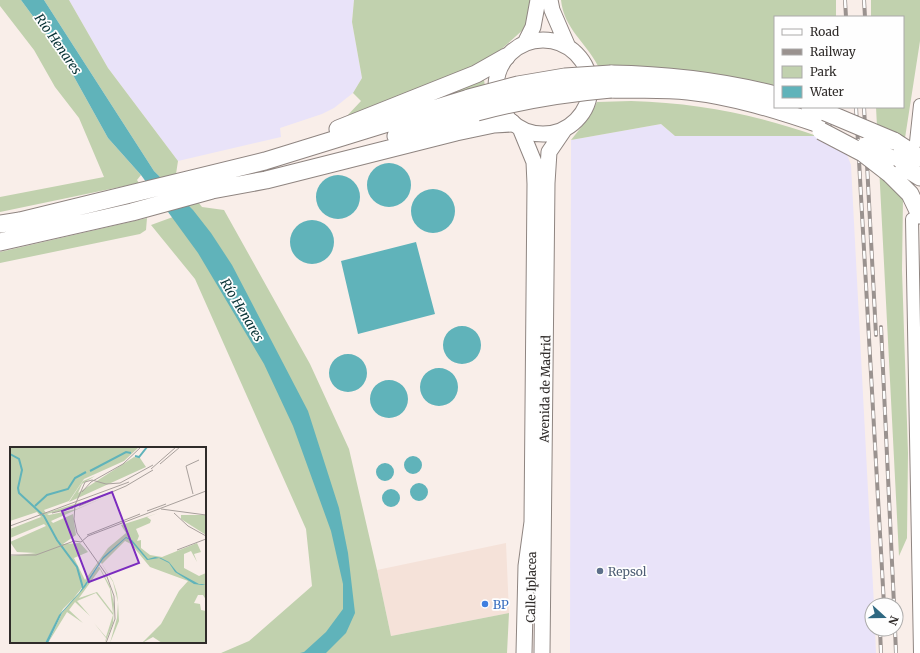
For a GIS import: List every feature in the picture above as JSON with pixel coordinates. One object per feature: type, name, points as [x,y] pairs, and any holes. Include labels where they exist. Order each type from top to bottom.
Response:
[{"type":"highway","points":[[222,170],[333,131],[476,74],[506,57]]},
{"type":"highway","points":[[611,82],[650,75],[688,78],[738,86],[774,95]]},
{"type":"highway","points":[[0,242],[132,212],[218,189],[473,105],[518,85],[565,77],[611,82],[639,90],[687,91],[732,98],[820,119],[894,140],[918,150]]},
{"type":"highway","points":[[0,224],[20,221],[222,170],[265,161],[336,140],[473,105]]},
{"type":"highway","points":[[820,119],[890,166],[920,177]]},
{"type":"highway","points":[[218,189],[266,180],[456,132],[494,124],[516,126]]},
{"type":"highway","points":[[890,166],[910,194],[916,217]]},
{"type":"main road","points":[[525,43],[533,27],[538,11],[538,0]]},
{"type":"main road","points":[[550,0],[552,10],[568,47]]},
{"type":"main road","points":[[540,40],[552,40],[568,47],[580,57],[588,71],[590,86],[589,99],[585,109],[576,120],[564,130],[555,133],[538,134],[516,126],[498,104],[495,85],[498,71],[506,57],[514,49],[525,43],[540,40]]},
{"type":"main road","name":"Avenida de Madrid","points":[[516,126],[534,162],[535,184],[532,522],[526,566],[524,653]]},
{"type":"main road","name":"Avenida de Madrid","points":[[542,653],[548,152],[564,130]]},
{"type":"main road","name":"Calle Iplacea","points":[[531,653],[532,522]]},
{"type":"street","points":[[918,150],[920,105]]},
{"type":"street","points":[[916,217],[920,653]]},
{"type":"shaded area","points":[[69,0],[354,0],[352,22],[362,78],[353,93],[334,108],[322,114],[280,128],[281,137],[178,161],[108,68]]},
{"type":"shaded area","points":[[661,124],[675,136],[817,136],[846,152],[851,165],[874,597],[864,597],[864,637],[875,637],[876,653],[570,653],[571,140]]},
{"type":"shaded area","points":[[506,543],[509,613],[391,636],[377,570]]},
{"type":"green space","points":[[0,0],[21,0],[63,57],[108,138],[141,175],[137,180],[139,183],[0,212],[0,197],[104,177],[79,118],[55,87],[34,50],[0,6]]},
{"type":"green space","points":[[44,0],[69,0],[108,68],[178,161],[176,174],[202,207],[224,210],[310,364],[349,449],[391,636],[509,613],[507,653],[221,653],[249,641],[312,586],[306,529],[195,279],[151,225],[192,210],[154,171]]},
{"type":"green space","points":[[354,0],[531,0],[529,17],[525,28],[486,63],[345,118],[361,101],[353,93],[362,78],[352,22]]},
{"type":"green space","points":[[561,0],[836,0],[836,16],[774,16],[774,88],[665,68],[598,66],[566,19]]},
{"type":"green space","points":[[871,0],[920,0],[920,41],[905,138],[887,130],[887,182],[903,198],[902,270],[908,453],[907,538],[899,556],[876,108],[904,108],[904,16],[871,16]]},
{"type":"green space","points":[[483,74],[485,86],[353,127]]},
{"type":"green space","points":[[631,101],[679,104],[726,111],[794,128],[817,136],[675,136],[661,124],[571,140],[590,116],[597,102]]},
{"type":"green space","points":[[147,218],[146,230],[140,234],[0,263],[0,252]]},
{"type":"water","name":"Río Henares","points":[[21,0],[44,0],[154,171],[193,210],[211,233],[232,265],[308,411],[339,508],[348,553],[355,613],[346,633],[326,653],[300,653],[304,652],[326,632],[343,609],[343,584],[331,531],[293,426],[264,364],[198,253],[141,175],[108,138],[63,57]]},
{"type":"water","points":[[385,163],[393,163],[405,169],[411,181],[411,189],[405,201],[393,207],[385,207],[373,201],[367,189],[367,181],[373,169]]},
{"type":"water","points":[[334,175],[342,175],[354,181],[360,193],[360,201],[354,213],[342,219],[334,219],[322,213],[316,201],[316,193],[322,181]]},
{"type":"water","points":[[429,189],[437,189],[449,195],[455,207],[455,215],[449,227],[437,233],[429,233],[417,227],[411,215],[411,207],[417,195]]},
{"type":"water","points":[[308,220],[316,220],[328,226],[334,238],[334,246],[328,258],[316,264],[308,264],[296,258],[290,246],[290,238],[296,226]]},
{"type":"water","points":[[416,242],[435,314],[358,334],[341,261]]},
{"type":"water","points":[[458,326],[466,326],[473,329],[478,334],[481,345],[478,356],[473,361],[466,364],[458,364],[451,361],[446,356],[443,349],[443,341],[446,334],[451,329]]},
{"type":"water","points":[[344,354],[352,354],[359,357],[364,362],[367,373],[364,384],[359,389],[352,392],[344,392],[337,389],[332,384],[329,377],[329,369],[332,362],[337,357]]},
{"type":"water","points":[[435,368],[443,368],[450,371],[455,376],[458,387],[455,398],[450,403],[443,406],[435,406],[428,403],[423,398],[420,391],[420,383],[423,376],[428,371]]},
{"type":"water","points":[[385,380],[393,380],[400,383],[405,388],[408,399],[405,410],[400,415],[393,418],[385,418],[378,415],[373,410],[370,403],[370,395],[373,388],[378,383]]},
{"type":"water","points":[[413,456],[419,459],[422,465],[419,471],[413,474],[407,471],[404,465],[407,459]]},
{"type":"water","points":[[385,463],[391,466],[394,472],[391,478],[385,481],[379,478],[376,472],[379,466]]},
{"type":"water","points":[[419,483],[425,486],[428,492],[425,498],[419,501],[413,498],[410,492],[413,486]]},
{"type":"water","points":[[391,489],[397,492],[400,498],[397,504],[391,507],[385,504],[382,498],[385,492]]},
{"type":"railway","points":[[845,0],[846,16]]},
{"type":"railway","points":[[864,0],[865,16]]},
{"type":"railway","points":[[856,108],[884,597]]},
{"type":"railway","points":[[864,108],[876,335]]},
{"type":"railway","points":[[881,327],[894,597]]},
{"type":"railway","points":[[880,637],[881,653]]},
{"type":"railway","points":[[895,637],[896,653]]},
{"type":"place","name":"Repsol","points":[[600,571]]},
{"type":"place","name":"BP","points":[[485,604]]}]
